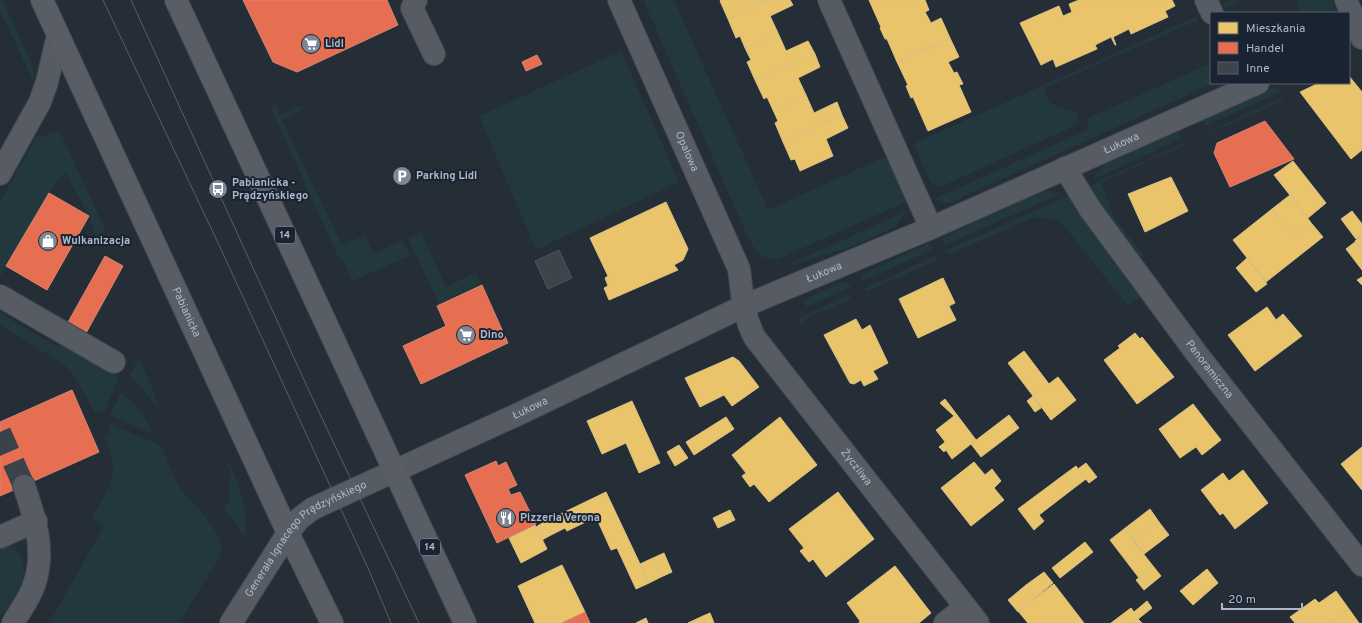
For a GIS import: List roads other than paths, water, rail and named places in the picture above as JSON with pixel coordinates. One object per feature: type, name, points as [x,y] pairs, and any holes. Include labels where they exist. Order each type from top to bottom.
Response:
[{"type":"main road","name":"Pabianicka","points":[[42,0],[288,533],[332,623]]},
{"type":"main road","name":"14","points":[[176,0],[465,623]]},
{"type":"street","points":[[416,0],[412,8],[434,54]]},
{"type":"street","name":"Opałowa","points":[[619,0],[739,269],[744,306]]},
{"type":"street","points":[[829,0],[930,228]]},
{"type":"street","points":[[1206,0],[1212,12]]},
{"type":"street","points":[[1346,0],[1350,12]]},
{"type":"street","points":[[1350,12],[1358,37]]},
{"type":"street","points":[[0,174],[40,102],[47,82],[58,35]]},
{"type":"street","name":"Łukowa","points":[[395,471],[532,408],[744,306],[930,228],[1248,85]]},
{"type":"street","name":"Panoramiczna","points":[[1065,168],[1086,204],[1198,354],[1362,565]]},
{"type":"street","points":[[0,296],[114,362]]},
{"type":"street","name":"Życzliwa","points":[[744,306],[749,326],[755,338],[972,615]]},
{"type":"street","name":"Generała Ignacego Prądzyńskiego","points":[[231,623],[288,533],[299,519],[312,509],[395,471]]},
{"type":"street","points":[[13,623],[34,585],[40,554],[36,521],[24,486]]},
{"type":"street","points":[[0,537],[36,521]]},
{"type":"street","points":[[945,623],[972,615]]},
{"type":"tunnel","points":[[0,432],[24,486]]},
{"type":"tram line","points":[[103,0],[219,245],[368,568],[391,623]]},
{"type":"tram line","points":[[131,0],[310,393],[419,623]]},
{"type":"place","name":"Lidl","points":[[311,44]]},
{"type":"place","name":"Parking Lidl","points":[[402,176]]},
{"type":"place","name":"Pabianicka - Prądzyńskiego","points":[[218,189]]},
{"type":"place","name":"Wulkanizacja","points":[[48,241]]},
{"type":"place","name":"Dino","points":[[466,335]]},
{"type":"place","name":"Pizzeria Verona","points":[[506,518]]}]
